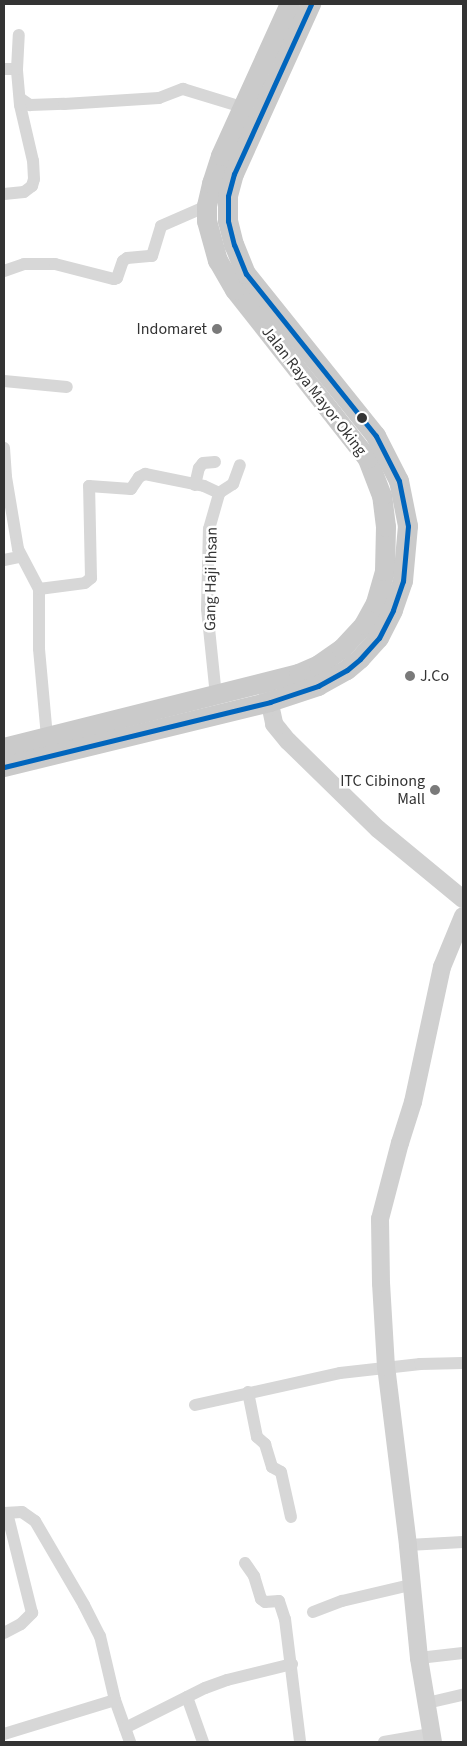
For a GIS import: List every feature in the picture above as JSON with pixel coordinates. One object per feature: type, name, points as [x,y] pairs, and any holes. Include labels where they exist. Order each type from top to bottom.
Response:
[{"type":"main road","name":"Jalan Raya Mayor Oking","points":[[8,756],[268,693],[299,674],[319,665],[342,649],[364,625],[376,603],[385,571],[386,527],[382,496],[368,459],[360,445],[249,309],[224,272],[209,233],[207,206],[222,156],[242,107],[290,4]]},
{"type":"main road","name":"Jalan Raya Mayor Oking","points":[[8,756],[47,737],[216,696],[268,693],[297,694],[347,670],[379,638],[393,610],[403,581],[407,556],[408,526],[399,481],[386,452],[376,436],[246,274],[237,254],[228,221],[228,196],[234,174],[311,4]]},
{"type":"street","points":[[4,194],[24,192],[32,186],[34,179],[33,161],[20,105],[21,99],[10,69],[19,35]]},
{"type":"street","points":[[21,99],[30,105],[64,104],[165,98],[174,92],[183,90],[242,107]]},
{"type":"street","points":[[4,271],[24,264],[54,264],[114,280],[123,261],[127,258],[150,257],[153,254],[160,226],[207,206]]},
{"type":"street","points":[[4,381],[67,386]]},
{"type":"street","points":[[4,448],[6,477],[20,557],[29,568],[39,589],[39,649],[47,737]]},
{"type":"street","points":[[195,485],[199,468],[203,463],[215,462]]},
{"type":"street","points":[[39,589],[85,583],[91,578],[89,486],[130,489],[139,477],[145,474],[204,486],[218,494],[233,484],[240,465]]},
{"type":"street","name":"Gang Haji Ihsan","points":[[216,696],[207,608],[207,565],[210,530],[218,494]]},
{"type":"street","points":[[4,560],[20,557]]},
{"type":"street","points":[[268,693],[274,724],[288,741],[378,829],[463,899]]},
{"type":"street","points":[[384,1742],[431,1738],[410,1585],[408,1545],[386,1367],[380,1283],[380,1219],[391,1173],[413,1102],[442,967],[463,916]]},
{"type":"street","points":[[195,1405],[340,1373],[386,1367],[463,1363]]},
{"type":"street","points":[[248,1392],[258,1437],[265,1444],[271,1465],[281,1472],[291,1518]]},
{"type":"street","points":[[4,1633],[21,1624],[32,1613],[5,1513],[22,1512],[30,1516],[44,1534],[100,1636],[115,1700],[130,1742]]},
{"type":"street","points":[[408,1545],[463,1542]]},
{"type":"street","points":[[245,1563],[254,1576],[261,1599],[265,1602],[279,1601],[285,1619],[292,1664],[300,1742]]},
{"type":"street","points":[[313,1612],[342,1602],[410,1585]]},
{"type":"street","points":[[419,1658],[463,1653]]},
{"type":"street","points":[[125,1728],[187,1697],[227,1680],[292,1664]]},
{"type":"street","points":[[427,1703],[463,1695]]},
{"type":"street","points":[[187,1697],[203,1742]]},
{"type":"street","points":[[4,1734],[115,1700]]},
{"type":"transit line","points":[[4,767],[270,702],[318,686],[347,670],[360,659],[379,638],[393,610],[403,581],[408,526],[399,481],[376,436],[246,274],[234,245],[228,221],[228,196],[234,174],[311,4]]},
{"type":"place","name":"Indomaret","points":[[217,329]]},
{"type":"place","name":"J.Co","points":[[410,676]]},
{"type":"place","name":"ITC Cibinong Mall","points":[[435,790]]}]
